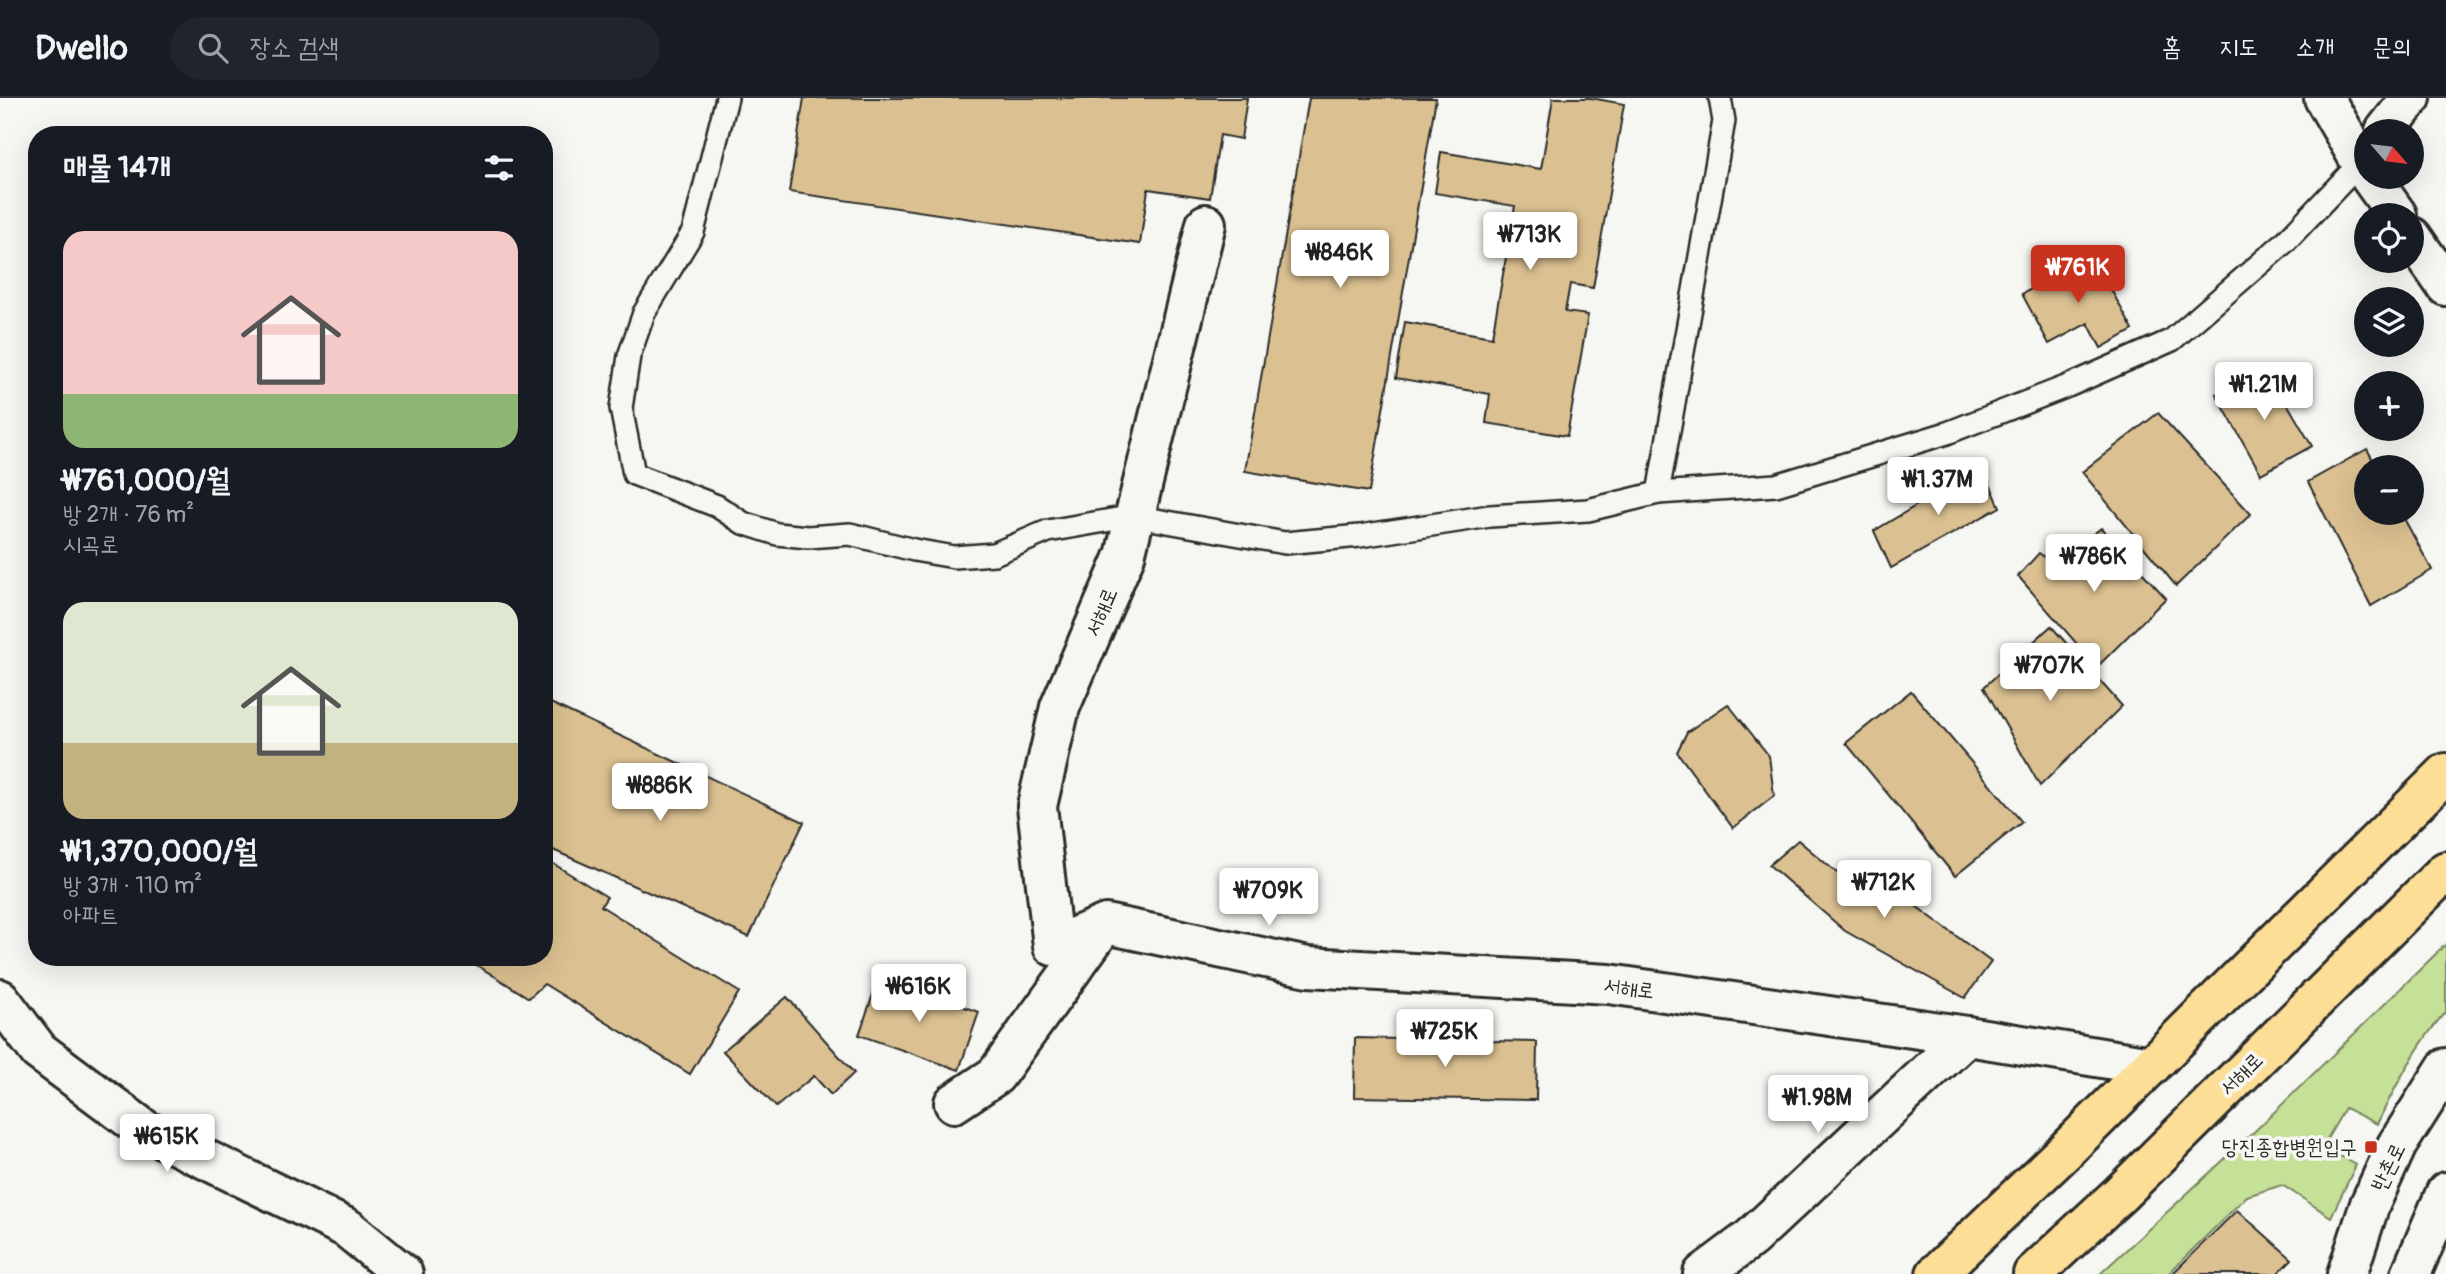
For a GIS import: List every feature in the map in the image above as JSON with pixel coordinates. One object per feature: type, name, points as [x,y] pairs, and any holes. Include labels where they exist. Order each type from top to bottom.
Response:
[{"type":"highway","points":[[1936,1274],[2065,1151],[2442,774]]},
{"type":"highway","name":"서해로","points":[[2033,1274],[2120,1194],[2446,871]]},
{"type":"street","points":[[2324,98],[2354,147]]},
{"type":"street","points":[[2394,119],[2411,98]]},
{"type":"street","name":"서해로","points":[[1206,224],[1125,556],[1060,707],[1037,806],[1053,946],[1105,924],[1308,967],[1609,984],[1967,1036],[2151,1066]]},
{"type":"street","points":[[2424,254],[2446,286]]},
{"type":"street","points":[[954,1103],[996,1075],[1105,924]]},
{"type":"street","points":[[0,999],[39,1051],[145,1130],[347,1228],[403,1274]]},
{"type":"street","points":[[1703,1274],[1751,1238],[1967,1036]]},
{"type":"street","name":"반촌로","points":[[2347,1274],[2370,1204],[2396,1145],[2446,1068]]},
{"type":"street","points":[[2411,1274],[2446,1192]]},
{"type":"street","points":[[2446,1234],[2446,1243]]},
{"type":"lane","points":[[727,98],[693,232],[644,313],[629,356],[621,408],[634,474],[717,506],[743,523],[777,534],[808,537],[850,534],[914,550],[954,556],[994,554],[1048,531],[1134,516],[1285,543],[1360,536],[1490,516],[1588,510],[1658,493],[1776,485],[1947,433],[2068,386],[2172,340],[2354,178]]},
{"type":"lane","points":[[1658,493],[1724,121],[1720,98]]},
{"type":"green space","points":[[2446,944],[2446,1011],[2408,1065],[2377,1124],[2345,1108],[2323,1146],[2356,1165],[2331,1217],[2282,1185],[2247,1196],[2168,1274],[2100,1274],[2256,1130]]},
{"type":"building","points":[[804,98],[1247,98],[1241,139],[1220,135],[1210,198],[1148,189],[1140,244],[789,192]]},
{"type":"building","points":[[1309,98],[1436,98],[1369,492],[1245,471]]},
{"type":"building","points":[[1553,98],[1591,98],[1624,104],[1593,288],[1570,284],[1565,312],[1588,315],[1567,436],[1486,423],[1490,394],[1396,378],[1405,322],[1492,337],[1515,206],[1435,193],[1441,152],[1541,169]]},
{"type":"building","points":[[2093,256],[2133,330],[2101,348],[2088,323],[2049,344],[2022,294]]},
{"type":"building","points":[[2268,371],[2312,446],[2261,474],[2216,394]]},
{"type":"building","points":[[2158,413],[2251,514],[2176,586],[2082,472]]},
{"type":"building","points":[[2367,449],[2370,455],[2356,455]]},
{"type":"building","points":[[2354,456],[2354,525],[2408,525],[2432,570],[2371,606],[2308,482]]},
{"type":"building","points":[[1982,466],[2000,507],[1891,568],[1874,531]]},
{"type":"building","points":[[2101,528],[2166,598],[2097,667],[2018,576],[2039,553],[2054,564]]},
{"type":"building","points":[[2051,626],[2122,706],[2040,786],[1984,687]]},
{"type":"building","points":[[1911,691],[2022,822],[1955,876],[1846,743]]},
{"type":"building","points":[[553,704],[804,822],[749,937],[553,850]]},
{"type":"building","points":[[1728,704],[1769,756],[1774,796],[1733,828],[1677,752],[1687,732]]},
{"type":"building","points":[[1798,840],[1849,883],[1865,868],[1991,962],[1965,998],[1845,931],[1769,865]]},
{"type":"building","points":[[553,864],[607,897],[601,906],[739,992],[690,1074],[544,984],[529,998],[478,966],[553,966]]},
{"type":"building","points":[[879,977],[979,1012],[959,1070],[859,1035]]},
{"type":"building","points":[[787,997],[854,1073],[831,1095],[814,1076],[776,1107],[723,1051]]},
{"type":"building","points":[[1355,1038],[1537,1042],[1536,1100],[1354,1097]]},
{"type":"building","points":[[2237,1210],[2292,1259],[2277,1274],[2172,1274]]},
{"type":"place","name":"당진종합병원입구","points":[[2371,1147]]}]
